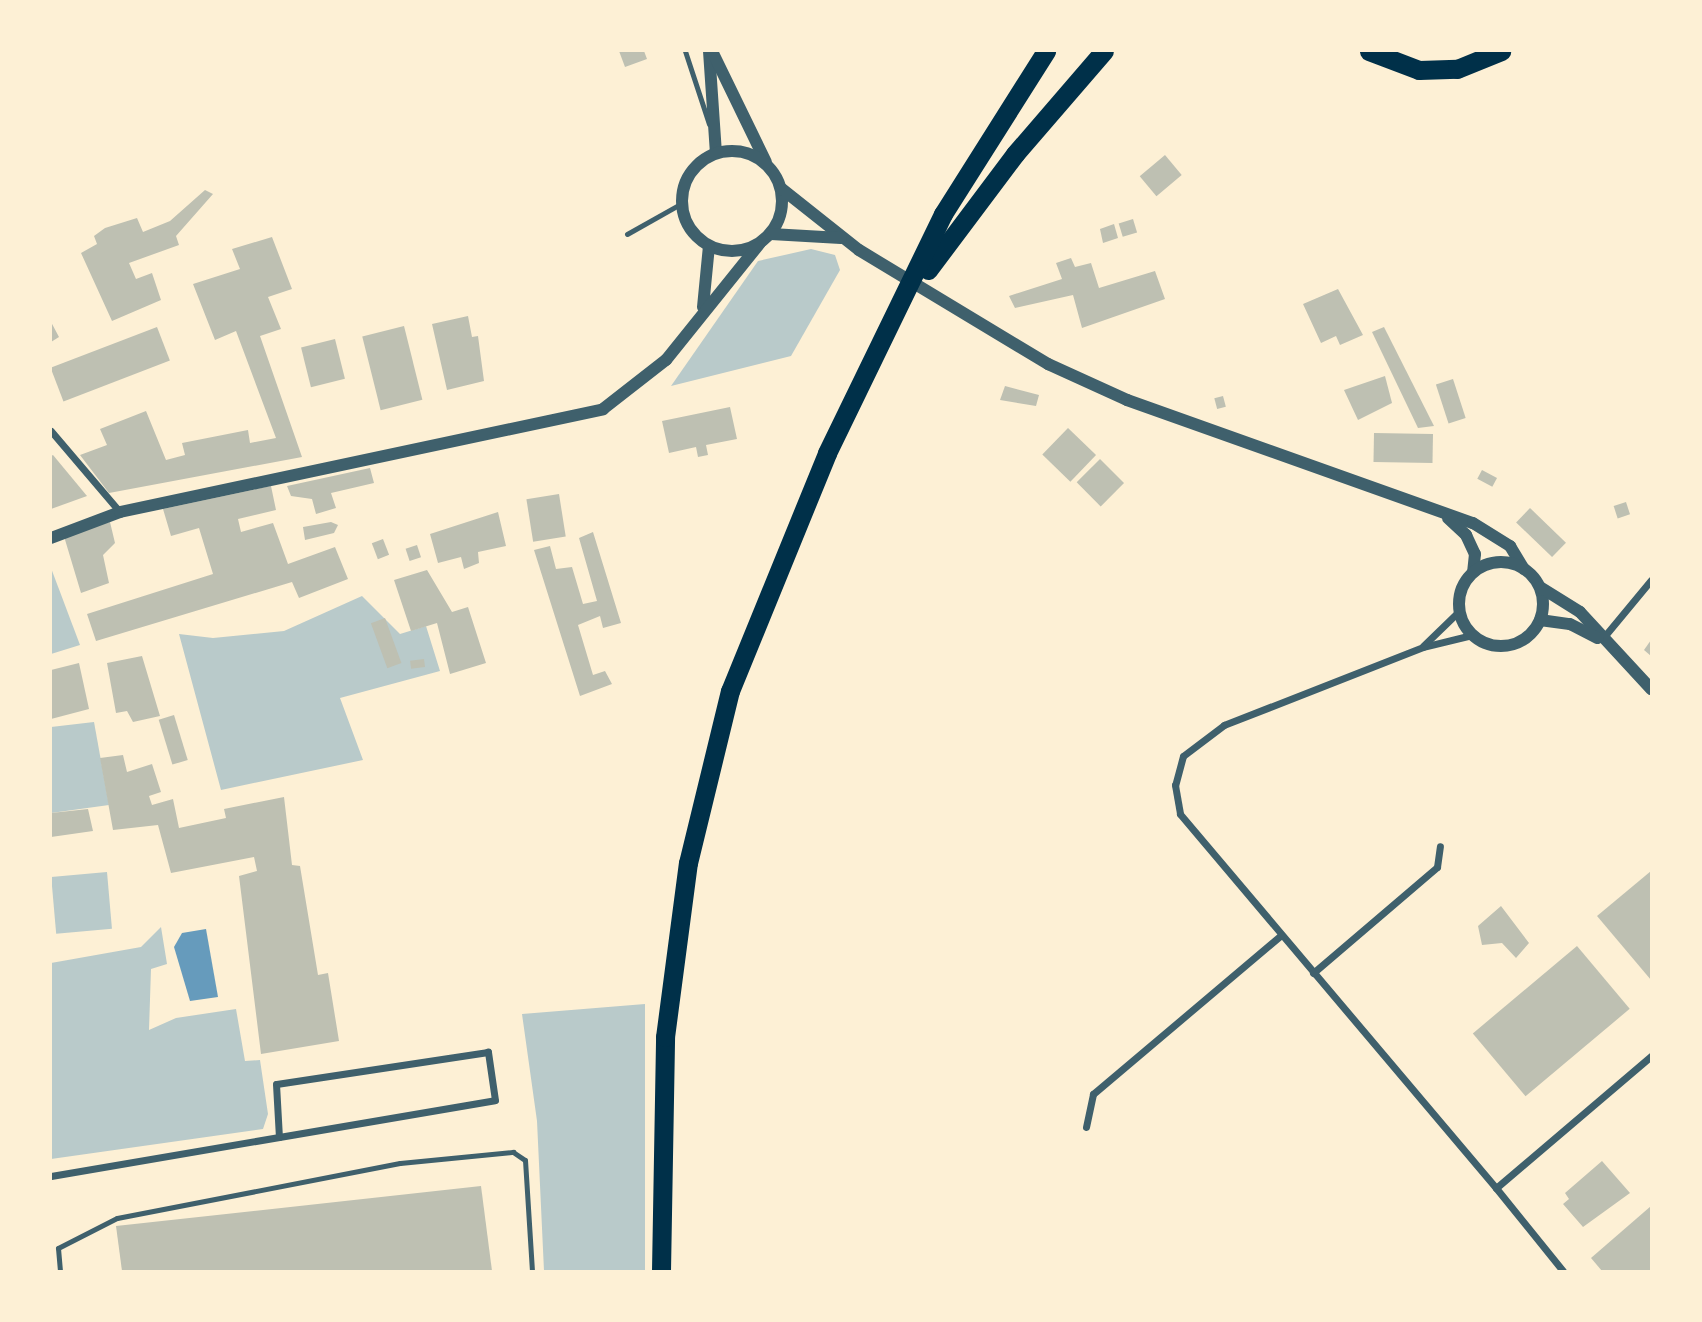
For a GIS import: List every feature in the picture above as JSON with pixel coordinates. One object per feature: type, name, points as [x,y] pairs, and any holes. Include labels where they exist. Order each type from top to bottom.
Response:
[{"type":"highway","points":[[661,1271],[665,1037],[688,863],[727,704],[827,453],[896,318],[943,214],[1046,51]]},
{"type":"highway","points":[[896,318],[1000,173],[1104,51]]},
{"type":"highway","points":[[1369,51],[1419,70],[1457,69],[1501,51]]},
{"type":"street","points":[[710,51],[716,153]]},
{"type":"street","points":[[710,51],[766,163],[782,188],[841,238],[979,326],[1127,400],[1445,516],[1473,523],[1510,546],[1524,569],[1540,587],[1580,612],[1601,640],[1651,689]]},
{"type":"street","points":[[760,243],[735,251],[709,246],[690,228],[682,203],[687,177],[716,153],[743,151],[766,163]]},
{"type":"street","points":[[51,538],[120,512],[603,409],[658,368],[703,307],[771,234],[783,205],[782,188]]},
{"type":"street","points":[[771,234],[841,238]]},
{"type":"street","points":[[703,307],[709,246]]},
{"type":"street","points":[[51,431],[120,512]]},
{"type":"street","points":[[1423,647],[1459,611],[1473,572],[1475,554],[1466,535],[1445,516]]},
{"type":"street","points":[[1473,572],[1493,562],[1524,569]]},
{"type":"street","points":[[1601,640],[1651,580]]},
{"type":"street","points":[[1540,587],[1540,620]]},
{"type":"street","points":[[1459,611],[1472,635]]},
{"type":"street","points":[[1563,1271],[1181,814],[1175,785],[1183,756],[1224,725],[1423,647],[1472,635],[1510,645],[1540,620],[1570,624],[1601,640]]},
{"type":"street","points":[[1313,973],[1437,867],[1440,846]]},
{"type":"street","points":[[1086,1127],[1093,1094],[1281,935]]},
{"type":"street","points":[[51,1176],[279,1137],[495,1100],[488,1052],[276,1084],[279,1137]]},
{"type":"street","points":[[1496,1188],[1651,1056]]},
{"type":"lane","points":[[685,51],[716,153]]},
{"type":"lane","points":[[627,234],[682,203]]},
{"type":"lane","points":[[60,1271],[58,1248],[117,1218],[400,1163],[513,1152],[525,1160],[532,1271]]},
{"type":"shaded area","points":[[811,249],[835,255],[840,270],[791,356],[671,386],[758,261]]},
{"type":"shaded area","points":[[51,568],[80,645],[51,654]]},
{"type":"shaded area","points":[[362,596],[400,634],[426,626],[440,671],[340,698],[363,760],[221,790],[179,634],[213,638],[284,631]]},
{"type":"shaded area","points":[[94,722],[109,805],[51,813],[51,727]]},
{"type":"shaded area","points":[[107,872],[112,929],[56,934],[51,877]]},
{"type":"shaded area","points":[[161,927],[167,964],[151,969],[149,1030],[176,1018],[236,1009],[245,1061],[260,1060],[268,1114],[263,1129],[51,1159],[51,963],[141,947]]},
{"type":"shaded area","points":[[645,1004],[645,1271],[544,1271],[537,1121],[522,1014]]},
{"type":"water","points":[[206,929],[218,997],[190,1001],[174,947],[182,933]]},
{"type":"building","points":[[619,51],[644,51],[647,59],[625,67]]},
{"type":"building","points":[[1165,155],[1182,175],[1156,196],[1140,176]]},
{"type":"building","points":[[205,190],[213,194],[176,236],[179,245],[129,263],[136,279],[152,273],[161,300],[112,321],[81,253],[97,244],[94,236],[105,228],[137,218],[143,232],[170,221]]},
{"type":"building","points":[[1133,219],[1137,232],[1123,237],[1119,223]]},
{"type":"building","points":[[1114,224],[1118,238],[1103,243],[1100,229]]},
{"type":"building","points":[[272,237],[292,289],[268,297],[281,329],[260,336],[302,457],[109,493],[80,455],[107,445],[100,429],[146,411],[166,460],[185,455],[182,443],[248,430],[250,443],[276,438],[236,331],[215,340],[193,284],[240,269],[232,249]]},
{"type":"building","points":[[1071,258],[1075,267],[1091,263],[1099,288],[1155,271],[1165,299],[1082,328],[1073,295],[1015,308],[1009,296],[1062,279],[1056,263]]},
{"type":"building","points":[[1338,289],[1363,335],[1340,345],[1336,336],[1321,343],[1303,304]]},
{"type":"building","points":[[468,316],[472,337],[478,336],[484,381],[447,390],[432,324]]},
{"type":"building","points":[[51,322],[59,337],[51,342]]},
{"type":"building","points":[[404,326],[422,400],[381,410],[362,336]]},
{"type":"building","points":[[157,327],[170,361],[63,401],[51,368]]},
{"type":"building","points":[[1384,327],[1434,426],[1418,428],[1372,332]]},
{"type":"building","points":[[335,339],[345,379],[311,387],[301,347]]},
{"type":"building","points":[[1385,376],[1392,403],[1358,420],[1344,390]]},
{"type":"building","points":[[1453,379],[1466,418],[1449,424],[1436,385]]},
{"type":"building","points":[[1005,386],[1039,395],[1036,406],[1000,400]]},
{"type":"building","points":[[1223,396],[1226,407],[1217,409],[1214,398]]},
{"type":"building","points":[[730,407],[737,439],[706,445],[708,455],[698,457],[696,447],[669,453],[662,421]]},
{"type":"building","points":[[1068,428],[1096,455],[1070,482],[1042,455]]},
{"type":"building","points":[[1374,433],[1433,434],[1432,463],[1373,462]]},
{"type":"building","points":[[53,455],[87,496],[51,509],[51,456]]},
{"type":"building","points":[[1100,459],[1124,483],[1101,506],[1077,482]]},
{"type":"building","points":[[370,468],[374,483],[331,493],[336,508],[316,514],[312,499],[291,496],[287,486]]},
{"type":"building","points":[[1482,470],[1497,478],[1492,487],[1477,479]]},
{"type":"building","points":[[271,486],[276,510],[238,519],[241,532],[273,523],[288,564],[335,547],[348,579],[299,598],[292,582],[96,641],[87,614],[213,574],[199,528],[171,536],[163,509]]},
{"type":"building","points":[[559,494],[566,536],[533,542],[526,499]]},
{"type":"building","points":[[1626,502],[1630,514],[1618,518],[1614,506]]},
{"type":"building","points":[[1530,508],[1566,543],[1552,557],[1516,522]]},
{"type":"building","points":[[498,512],[506,546],[478,552],[479,563],[464,569],[461,557],[438,563],[430,534]]},
{"type":"building","points":[[110,522],[115,543],[103,555],[109,583],[81,593],[63,533]]},
{"type":"building","points":[[331,522],[338,525],[334,533],[305,540],[303,527]]},
{"type":"building","points":[[593,532],[621,623],[603,628],[600,616],[578,625],[593,675],[605,671],[612,684],[580,696],[534,550],[550,546],[556,569],[572,567],[583,604],[597,601],[579,538]]},
{"type":"building","points":[[383,539],[389,555],[378,559],[372,543]]},
{"type":"building","points":[[417,545],[421,557],[410,561],[406,549]]},
{"type":"building","points":[[427,570],[452,612],[468,607],[486,663],[450,674],[437,623],[411,631],[394,580]]},
{"type":"building","points":[[385,618],[401,663],[387,668],[371,623]]},
{"type":"building","points":[[1651,640],[1651,656],[1644,650]]},
{"type":"building","points":[[142,656],[160,716],[133,722],[127,711],[116,713],[107,663]]},
{"type":"building","points":[[424,659],[425,667],[411,669],[410,661]]},
{"type":"building","points":[[79,663],[89,709],[51,719],[51,670]]},
{"type":"building","points":[[174,715],[188,760],[172,765],[159,720]]},
{"type":"building","points":[[123,755],[127,772],[152,764],[161,792],[149,796],[152,805],[173,799],[179,828],[226,818],[224,809],[284,797],[292,865],[300,866],[318,975],[328,973],[339,1041],[261,1054],[239,876],[257,871],[254,857],[171,873],[158,825],[113,830],[100,758]]},
{"type":"building","points":[[88,809],[93,831],[51,837],[51,813]]},
{"type":"building","points":[[1651,871],[1651,980],[1597,916]]},
{"type":"building","points":[[1501,906],[1529,943],[1516,958],[1502,943],[1482,945],[1478,926]]},
{"type":"building","points":[[1577,946],[1630,1009],[1526,1096],[1473,1033]]},
{"type":"building","points":[[1602,1161],[1630,1193],[1583,1227],[1563,1204],[1569,1199],[1565,1193]]},
{"type":"building","points":[[481,1186],[492,1271],[122,1271],[116,1226]]},
{"type":"building","points":[[1651,1206],[1651,1271],[1602,1271],[1591,1258]]}]
